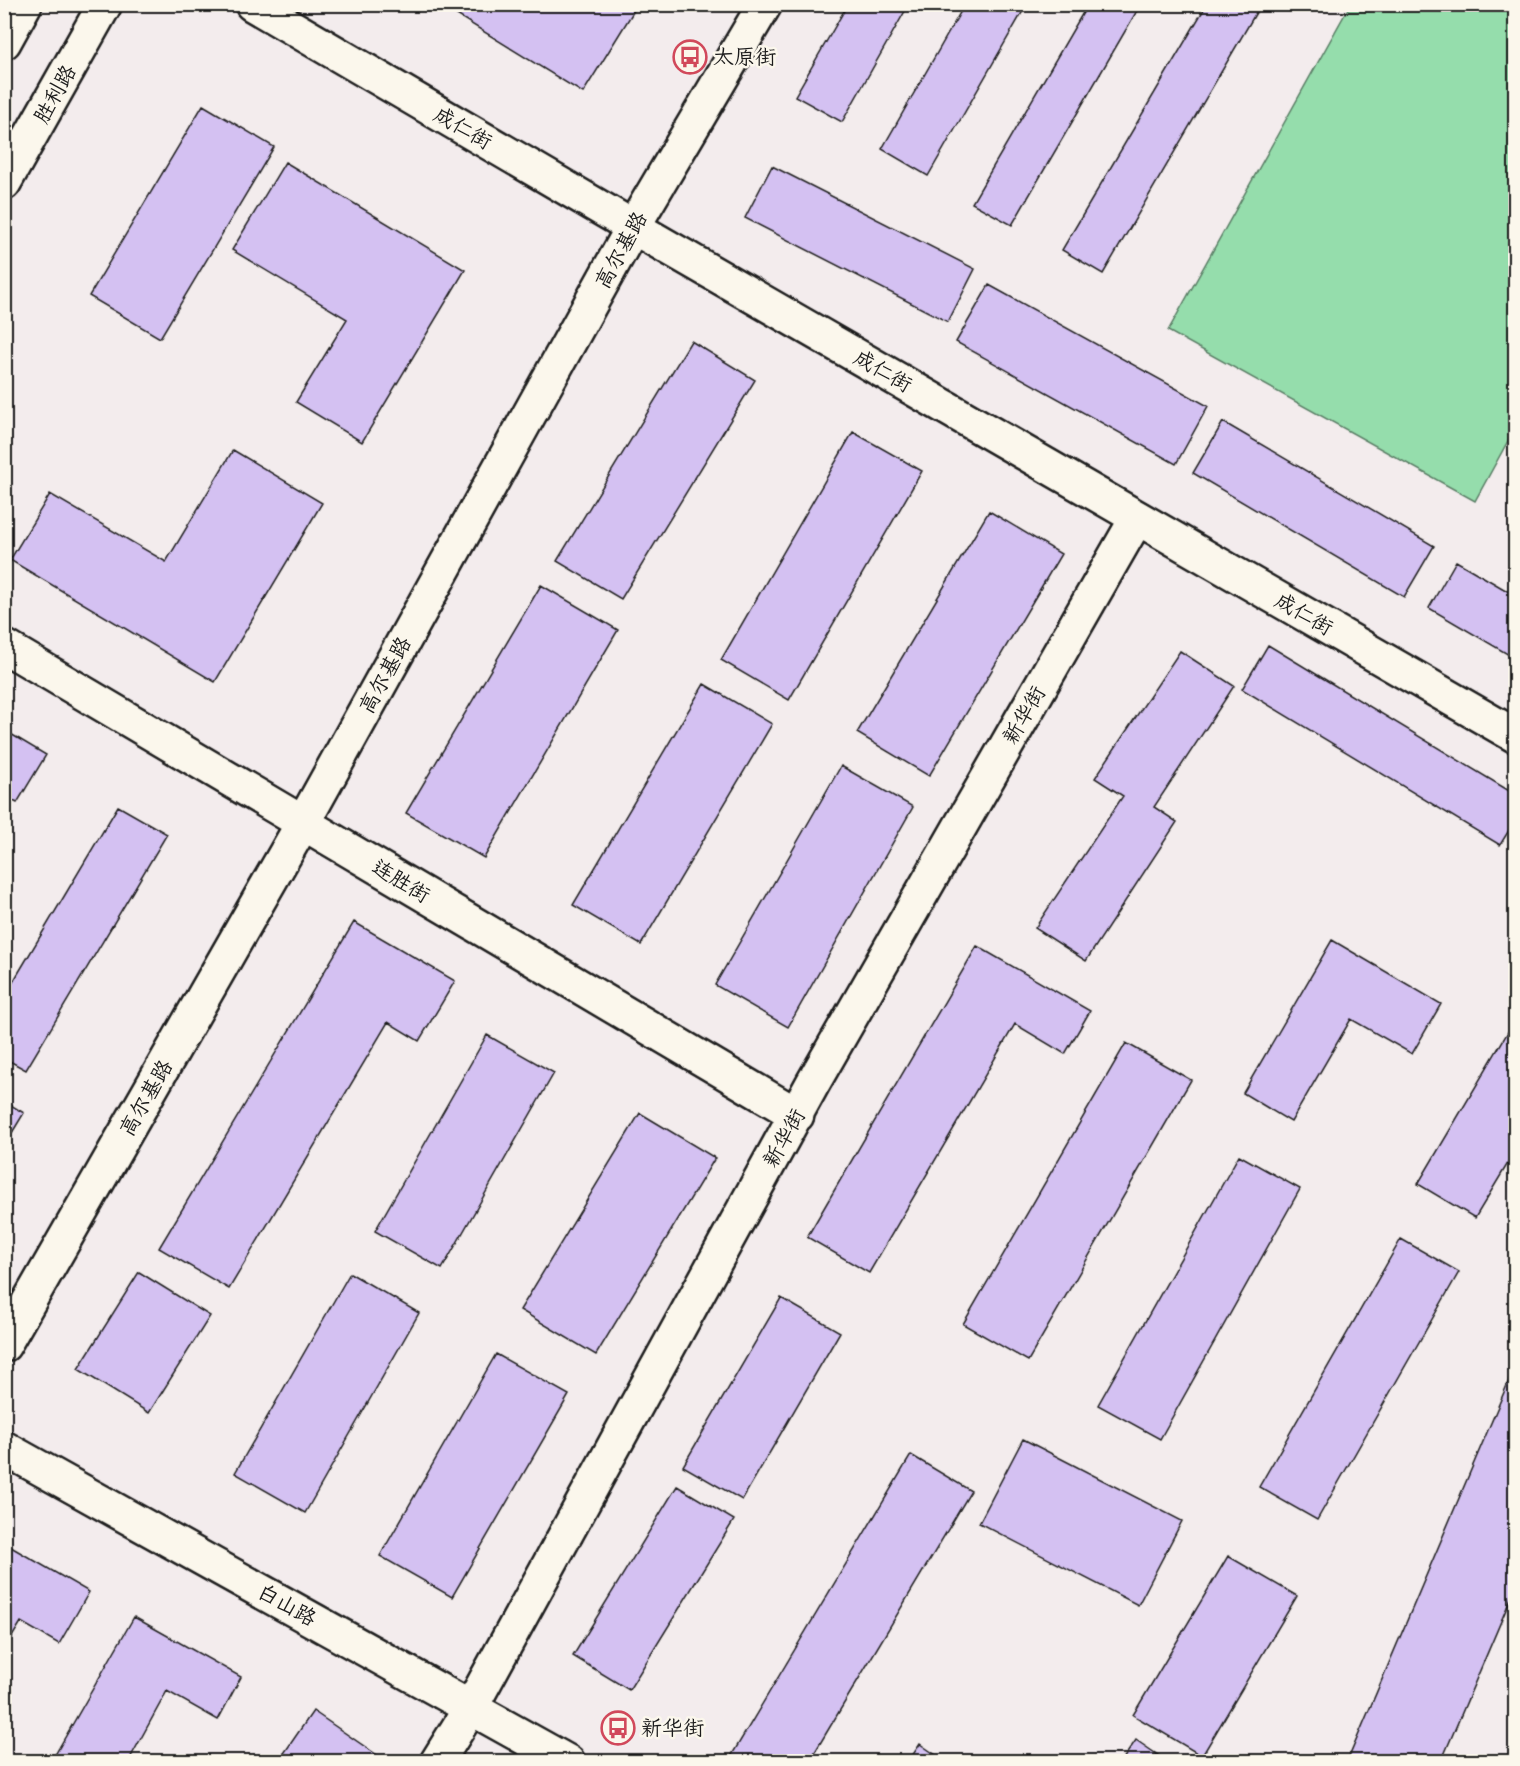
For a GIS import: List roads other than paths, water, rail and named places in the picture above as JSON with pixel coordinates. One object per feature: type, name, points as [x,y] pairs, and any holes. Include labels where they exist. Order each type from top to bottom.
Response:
[{"type":"street","points":[[4,42],[25,4]]},
{"type":"street","name":"胜利路","points":[[4,183],[105,4]]},
{"type":"street","name":"成仁街","points":[[252,4],[633,227],[1515,736]]},
{"type":"street","name":"高尔基路","points":[[4,1345],[303,823],[633,227],[765,4]]},
{"type":"street","name":"新华街","points":[[437,1761],[470,1709],[797,1115],[1137,518]]},
{"type":"street","name":"连胜街","points":[[4,646],[797,1115]]},
{"type":"street","name":"白山路","points":[[4,1448],[470,1709],[568,1761]]},
{"type":"place","name":"太原街","points":[[690,57]]},
{"type":"place","name":"新华街","points":[[618,1728]]}]
